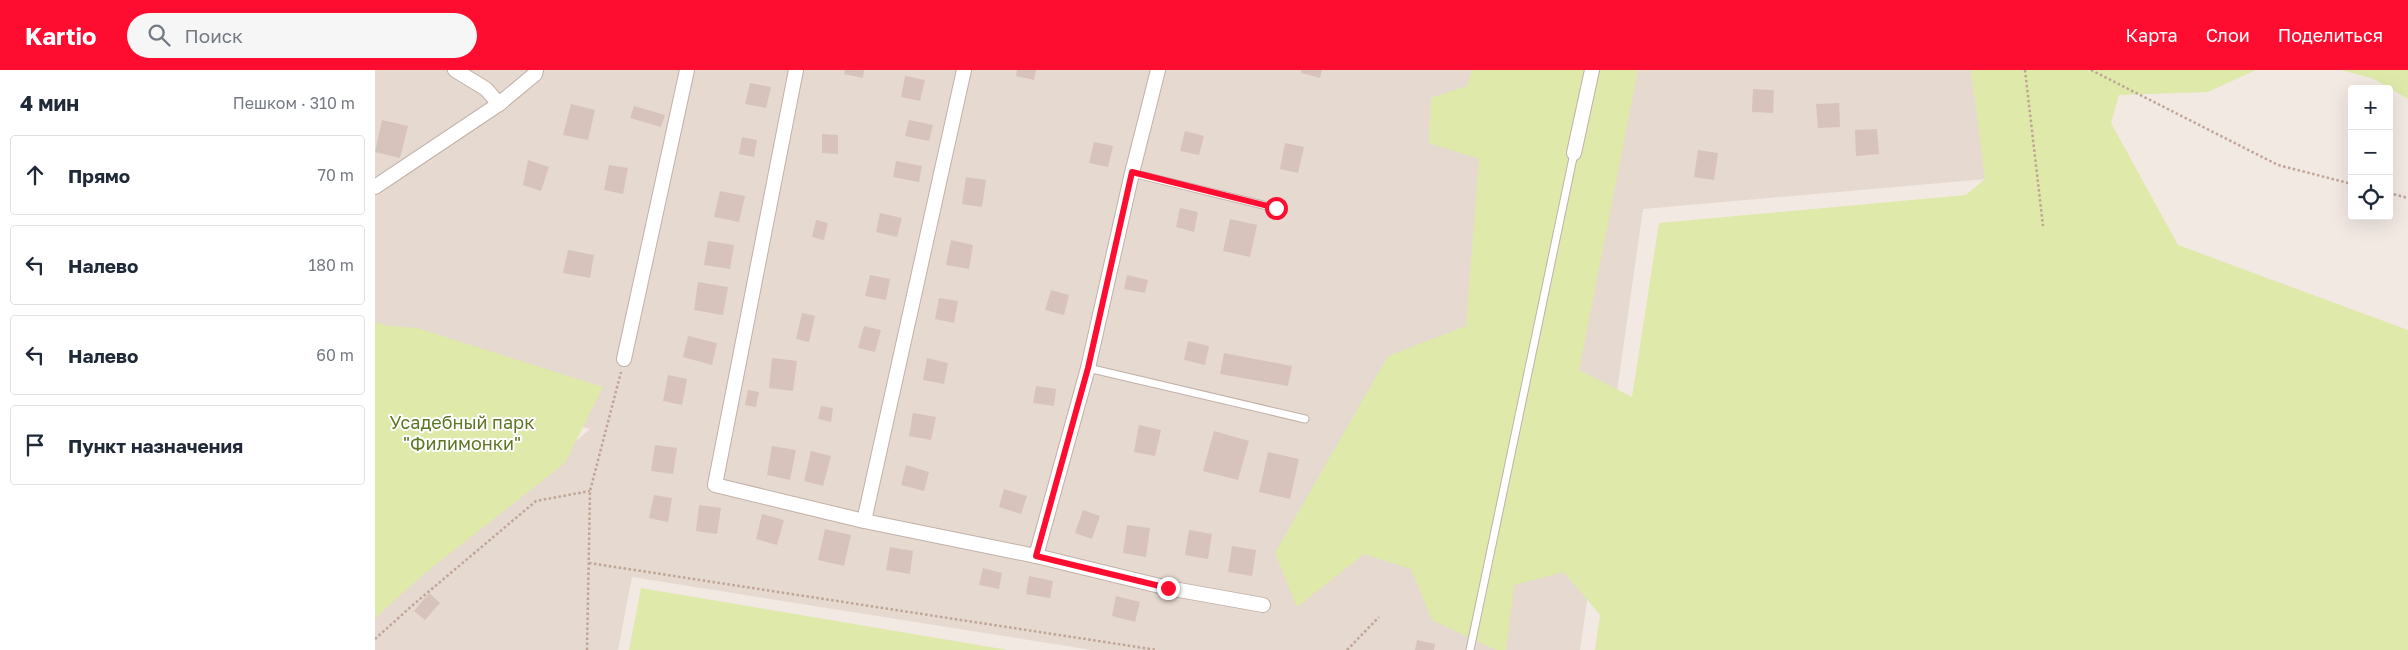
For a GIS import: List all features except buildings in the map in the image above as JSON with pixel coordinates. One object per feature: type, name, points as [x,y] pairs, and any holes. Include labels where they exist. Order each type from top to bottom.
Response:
[{"type":"street","points":[[455,70],[486,89],[499,104]]},
{"type":"street","points":[[375,187],[499,104],[535,74],[536,70]]},
{"type":"street","points":[[624,359],[687,70]]},
{"type":"street","points":[[796,70],[715,485],[864,521],[1036,556],[1168,588],[1263,605]]},
{"type":"street","points":[[864,521],[965,70]]},
{"type":"street","points":[[1036,556],[1088,368],[1132,172],[1158,70]]},
{"type":"street","points":[[1574,153],[1592,70]]},
{"type":"lane","points":[[1470,650],[1574,153]]},
{"type":"lane","points":[[1132,172],[1276,208]]},
{"type":"lane","points":[[1088,368],[1305,419]]},
{"type":"path","points":[[2025,70],[2043,226]]},
{"type":"path","points":[[2091,70],[2278,165],[2348,183]]},
{"type":"path","points":[[2393,194],[2408,198]]},
{"type":"path","points":[[587,650],[590,491],[624,359]]},
{"type":"path","points":[[375,639],[536,501],[590,491]]},
{"type":"path","points":[[589,563],[1157,650]]},
{"type":"path","points":[[1347,650],[1379,617]]},
{"type":"shaded area","points":[[375,70],[1971,70],[1986,179],[1643,209],[1580,650],[1092,650],[632,577],[618,650],[375,650],[375,613],[590,429],[375,372]]},
{"type":"green space","points":[[1472,70],[1638,70],[1579,370],[1632,397],[1659,223],[1966,195],[1985,179],[1971,70],[2256,70],[2208,92],[2119,95],[2111,123],[2178,245],[2408,330],[2408,650],[1595,650],[1600,615],[1564,572],[1514,585],[1506,650],[1496,650],[1432,620],[1411,569],[1364,554],[1297,607],[1275,553],[1388,356],[1466,326],[1479,159],[1429,143],[1431,98],[1467,86]]},
{"type":"green space","points":[[2341,70],[2408,70],[2408,99],[2393,90],[2393,85],[2384,85],[2374,79]]},
{"type":"green space","name":"Усадебный парк \"Филимонки\"","points":[[375,322],[389,326],[417,328],[603,387],[565,463],[425,573],[375,618]]},
{"type":"green space","points":[[641,588],[1008,650],[629,650]]},
{"type":"route","points":[[1168,588],[1036,556],[1088,368],[1132,172],[1276,208]]}]
